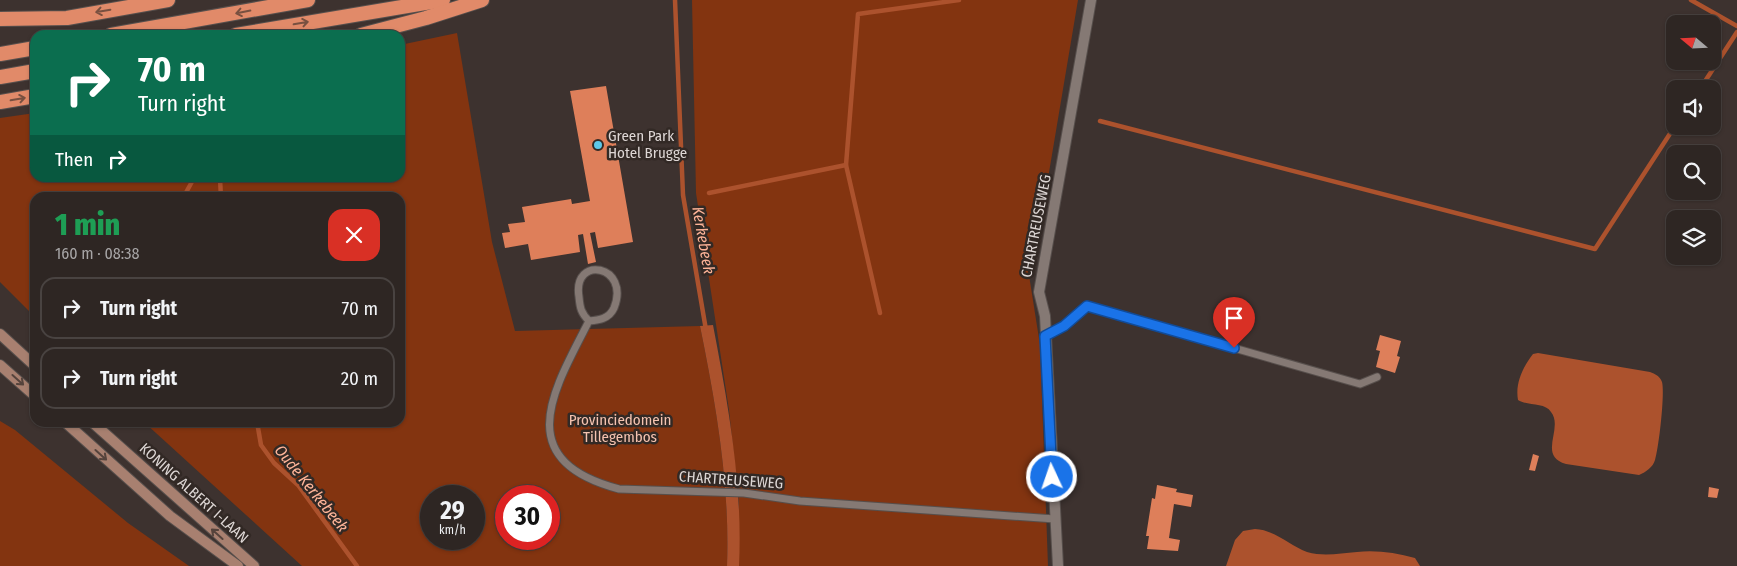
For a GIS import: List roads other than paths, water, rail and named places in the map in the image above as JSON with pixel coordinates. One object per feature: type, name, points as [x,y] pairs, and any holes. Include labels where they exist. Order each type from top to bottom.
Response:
[{"type":"highway","points":[[0,19],[67,18],[168,0]]},
{"type":"highway","points":[[139,30],[308,0]]},
{"type":"highway","points":[[266,30],[443,0]]},
{"type":"highway","points":[[380,30],[482,0]]},
{"type":"highway","points":[[0,54],[30,49]]},
{"type":"highway","points":[[0,77],[30,72]]},
{"type":"highway","points":[[0,102],[30,97]]},
{"type":"main road","points":[[0,334],[30,361]]},
{"type":"main road","points":[[0,365],[30,392]]},
{"type":"main road","name":"KONING ALBERT I-LAAN","points":[[71,427],[170,516],[238,566]]},
{"type":"main road","name":"KONING ALBERT I-LAAN","points":[[98,427],[254,566]]},
{"type":"street","name":"CHARTREUSEWEG","points":[[1058,566],[1045,316],[1038,292],[1091,0]]},
{"type":"lane","points":[[598,269],[609,273],[614,280],[617,300],[612,312],[602,320],[588,321],[581,314],[577,289],[581,278],[587,272],[598,269]]},
{"type":"lane","points":[[1045,336],[1064,326],[1087,306],[1360,384],[1377,377]]},
{"type":"lane","name":"CHARTREUSEWEG","points":[[588,321],[558,382],[550,409],[550,433],[556,452],[565,464],[603,485],[619,489],[744,493],[800,501],[1055,519]]},
{"type":"waterway","name":"Kerkebeek","points":[[675,0],[683,195],[706,330]]},
{"type":"waterway","points":[[880,313],[846,165],[858,14],[959,0]]},
{"type":"waterway","points":[[1691,0],[1737,26]]},
{"type":"waterway","points":[[1706,80],[1737,32]]},
{"type":"waterway","points":[[1100,121],[1595,249],[1669,135]]},
{"type":"waterway","points":[[709,193],[846,165]]},
{"type":"waterway","points":[[186,192],[192,182]]},
{"type":"waterway","name":"Oude Kerkebeek","points":[[220,182],[221,192]]},
{"type":"waterway","name":"Oude Kerkebeek","points":[[258,427],[261,445],[274,463],[298,485],[357,566]]},
{"type":"place","name":"Green Park Hotel Brugge","points":[[598,145]]},
{"type":"park label","name":"Provinciedomein Tillegembos","points":[[620,428]]}]
